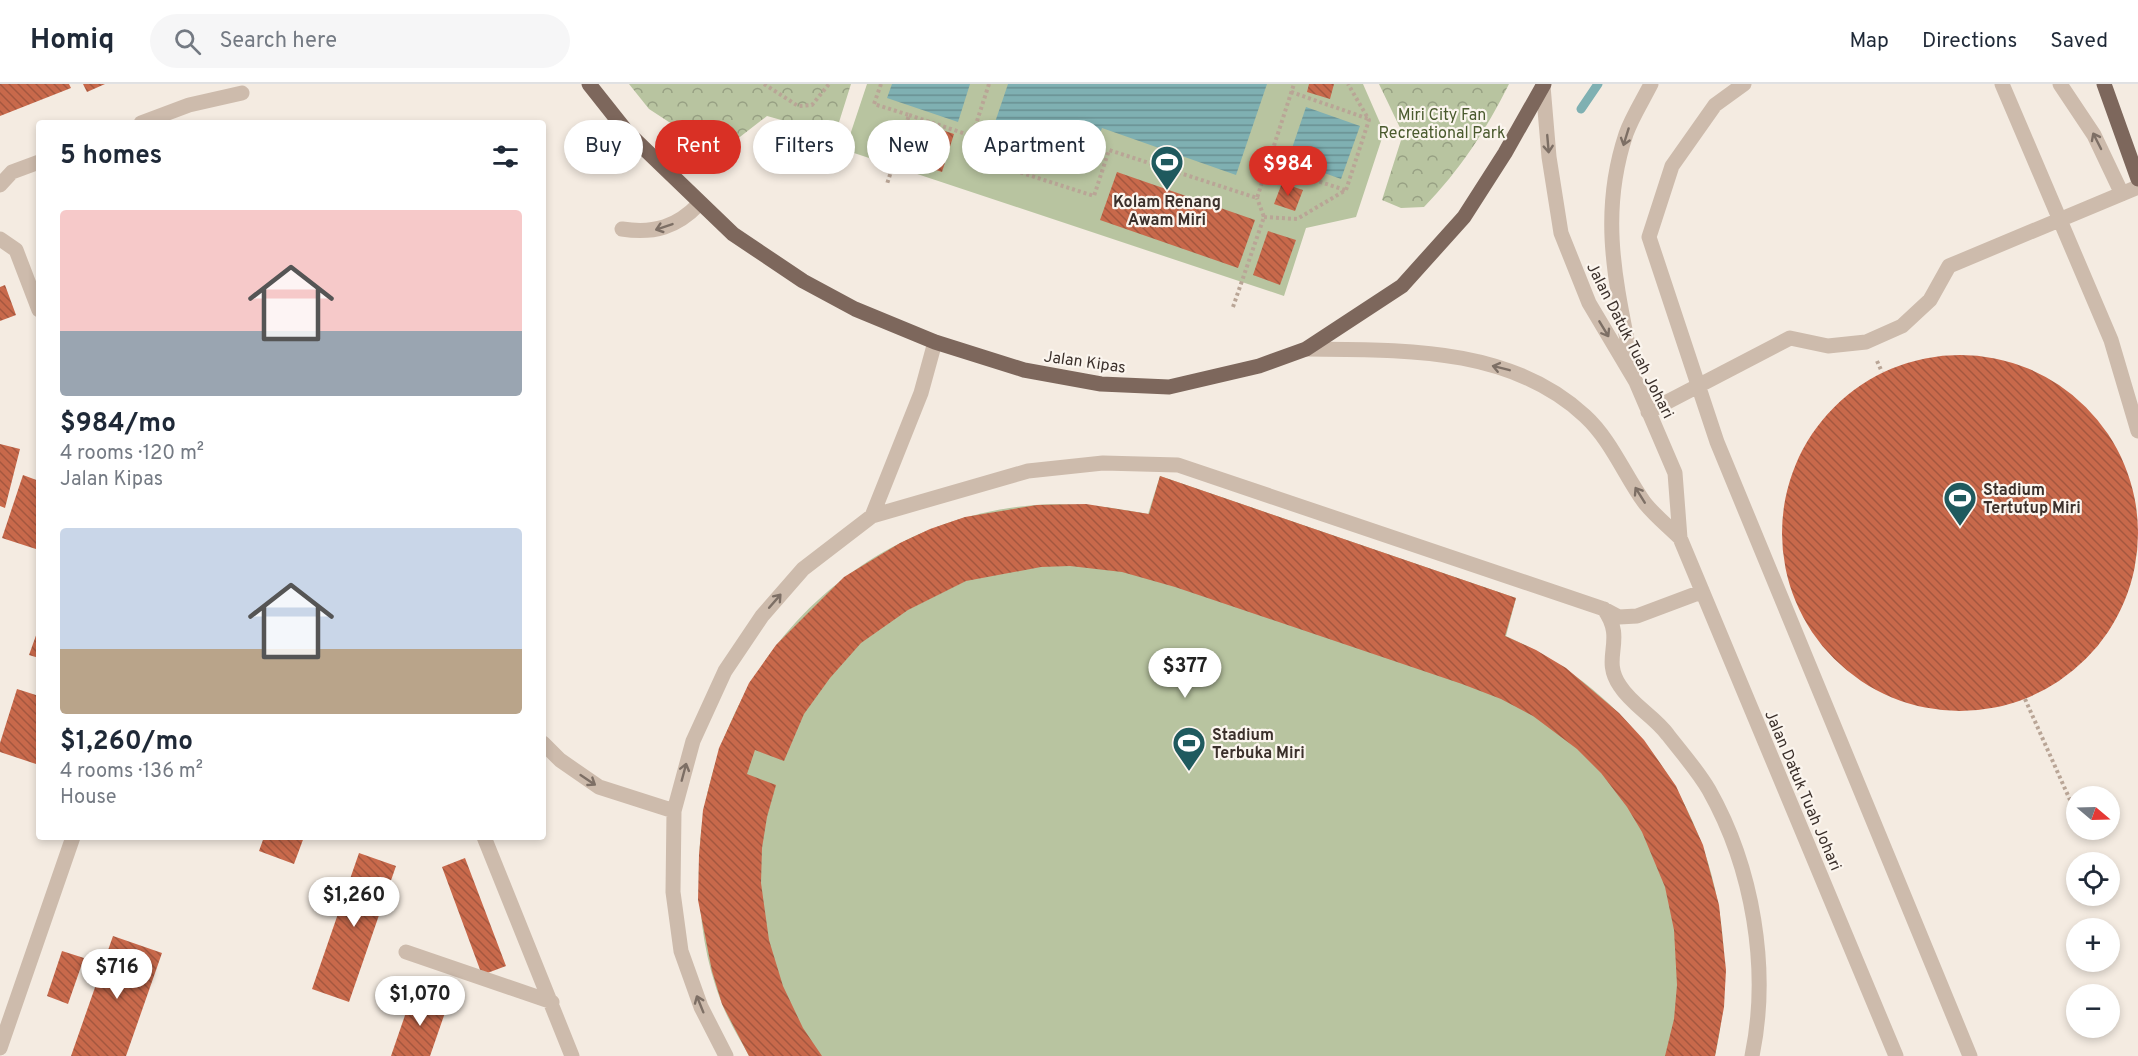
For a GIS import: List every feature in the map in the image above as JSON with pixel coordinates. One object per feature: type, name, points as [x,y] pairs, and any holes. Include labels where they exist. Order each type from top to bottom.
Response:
[{"type":"main road","name":"Jalan Kipas","points":[[590,84],[627,132],[699,204],[733,234],[803,281],[855,309],[935,342],[1024,370],[1101,384],[1169,387],[1259,366],[1306,349],[1402,285],[1464,217],[1505,153],[1543,85]]},
{"type":"main road","points":[[2104,84],[2138,179]]},
{"type":"lane","points":[[1636,382],[1614,276],[1610,208],[1626,133],[1651,84]]},
{"type":"lane","points":[[1744,84],[1715,105],[1672,166],[1649,237],[1717,442],[1970,1056]]},
{"type":"lane","points":[[2002,84],[2111,340],[2138,431]]},
{"type":"lane","points":[[2060,84],[2094,135],[2122,194]]},
{"type":"lane","name":"Jalan Datuk Tuah Johari","points":[[1543,85],[1549,157],[1561,233],[1589,303],[1636,382],[1675,473],[1680,538],[1896,1056]]},
{"type":"lane","points":[[149,120],[189,105],[242,93]]},
{"type":"lane","points":[[0,185],[12,172],[36,163]]},
{"type":"lane","points":[[1648,412],[1699,388],[1790,338],[1828,346],[1866,342],[1902,326],[1930,300],[1949,266],[2138,187]]},
{"type":"lane","points":[[622,229],[644,232],[664,228],[685,218],[699,204]]},
{"type":"lane","points":[[0,239],[16,249],[36,302]]},
{"type":"lane","points":[[872,516],[921,393],[935,342]]},
{"type":"lane","name":"Jalan Datuk Tuah Johari","points":[[1306,349],[1406,350],[1454,356],[1509,369],[1549,390],[1584,415],[1608,443],[1645,504],[1680,538]]},
{"type":"lane","points":[[726,1056],[701,1007],[681,951],[673,892],[674,811],[693,741],[725,671],[762,616],[803,569],[872,516],[1028,471],[1103,463],[1178,465],[1604,609],[1619,617],[1636,616],[1701,592]]},
{"type":"lane","points":[[1604,609],[1614,623],[1616,637],[1611,655],[1614,675],[1621,688],[1666,731],[1709,790],[1738,856],[1757,939],[1760,1018],[1752,1056]]},
{"type":"lane","points":[[546,746],[560,760],[599,787],[674,811]]},
{"type":"lane","points":[[0,1048],[72,840]]},
{"type":"lane","points":[[485,840],[572,1056]]},
{"type":"lane","points":[[406,952],[552,1002]]},
{"type":"path","points":[[764,84],[798,106],[812,105],[829,84]]},
{"type":"path","points":[[881,84],[874,104],[962,133]]},
{"type":"path","points":[[977,120],[989,84]]},
{"type":"path","points":[[1233,307],[1264,217],[1257,198],[1294,84]]},
{"type":"path","points":[[1348,84],[1370,120]]},
{"type":"path","points":[[1292,92],[1370,120]]},
{"type":"path","points":[[887,184],[909,115]]},
{"type":"path","points":[[1264,217],[1297,219],[1346,190],[1370,120]]},
{"type":"path","points":[[1106,159],[1109,150],[1257,198]]},
{"type":"path","points":[[1268,165],[1346,190]]},
{"type":"path","points":[[1027,174],[1094,196],[1101,174]]},
{"type":"path","points":[[2025,699],[2066,791]]},
{"type":"green space","points":[[629,84],[851,84],[840,120],[781,120],[767,116],[762,120],[753,120],[753,127],[741,136],[741,120],[666,120],[649,109]]},
{"type":"green space","name":"Kolam Renang Awam Miri","points":[[867,84],[1363,84],[1384,132],[1356,217],[1306,228],[1284,296],[917,174],[950,174],[950,120],[867,120],[867,157],[855,153],[855,120]]},
{"type":"green space","name":"Miri City Fan Recreational Park","points":[[1379,84],[1509,84],[1471,149],[1424,207],[1401,208],[1382,200],[1403,134]]},
{"type":"green space","name":"Stadium Terbuka Miri","points":[[1160,476],[1516,598],[1506,636],[1563,668],[1613,708],[1654,755],[1686,808],[1709,866],[1722,927],[1724,991],[1715,1056],[749,1056],[731,1024],[715,985],[702,925],[699,863],[711,777],[733,716],[765,661],[806,612],[854,571],[909,539],[970,516],[1035,505],[1092,506],[1148,514]]},
{"type":"water","points":[[892,84],[970,84],[958,122],[887,98]]},
{"type":"water","points":[[1008,84],[1267,84],[1236,175],[1106,129],[1106,120],[996,120]]},
{"type":"water","points":[[1306,107],[1360,126],[1341,179],[1288,160]]},
{"type":"building","points":[[0,84],[69,84],[71,88],[0,116]]},
{"type":"building","points":[[83,84],[105,84],[87,92]]},
{"type":"building","points":[[1309,84],[1334,84],[1330,99],[1307,92]]},
{"type":"building","points":[[950,133],[954,134],[950,147]]},
{"type":"building","points":[[1117,172],[1255,220],[1238,268],[1100,220]]},
{"type":"building","points":[[1282,183],[1303,190],[1295,211],[1274,204]]},
{"type":"building","points":[[1268,231],[1296,240],[1280,285],[1253,275]]},
{"type":"building","points":[[5,285],[16,315],[0,321],[0,287]]},
{"type":"building","name":"Stadium Tertutup Miri","points":[[1960,355],[1995,358],[2028,368],[2059,385],[2086,407],[2108,434],[2125,465],[2135,498],[2138,533],[2135,568],[2125,601],[2108,632],[2086,659],[2059,681],[2028,698],[1995,708],[1960,711],[1925,708],[1892,698],[1861,681],[1834,659],[1812,632],[1795,601],[1785,568],[1782,533],[1785,498],[1795,465],[1812,434],[1834,407],[1861,385],[1892,368],[1925,358]]},
{"type":"building","points":[[0,444],[20,449],[5,508],[0,506]]},
{"type":"building","points":[[23,475],[36,480],[36,549],[2,538]]},
{"type":"building","points":[[1160,476],[1516,598],[1505,636],[1536,650],[1566,668],[1619,713],[1644,740],[1676,786],[1703,845],[1719,905],[1726,970],[1724,1007],[1715,1056],[1665,1056],[1674,1019],[1677,985],[1674,930],[1665,887],[1642,832],[1627,807],[1601,773],[1577,749],[1533,716],[1501,699],[1462,684],[1175,587],[1122,572],[1070,566],[1041,567],[966,581],[908,610],[861,643],[830,678],[804,714],[784,761],[755,750],[747,774],[776,785],[767,817],[762,848],[761,883],[769,940],[783,986],[803,1028],[822,1056],[749,1056],[722,1004],[712,971],[698,900],[703,810],[719,748],[749,683],[776,645],[844,577],[900,543],[930,529],[965,517],[1037,505],[1086,504],[1149,514]]},
{"type":"building","points":[[36,635],[36,657],[29,655]]},
{"type":"building","points":[[17,689],[36,695],[36,764],[0,752],[0,743]]},
{"type":"building","points":[[263,840],[303,840],[294,864],[259,851]]},
{"type":"building","points":[[359,853],[396,866],[349,1002],[312,989]]},
{"type":"building","points":[[465,858],[506,966],[482,975],[442,867]]},
{"type":"building","points":[[113,936],[162,953],[126,1056],[71,1056]]},
{"type":"building","points":[[62,951],[84,958],[68,1004],[47,996]]},
{"type":"building","points":[[413,992],[448,1004],[430,1056],[391,1056]]},
{"type":"waterway","points":[[1581,109],[1598,84]]},
{"type":"place","name":"Kolam Renang Awam Miri","points":[[1167,191]]},
{"type":"place","name":"Stadium Tertutup Miri","points":[[1960,527]]},
{"type":"place","name":"Stadium Terbuka Miri","points":[[1189,772]]}]
